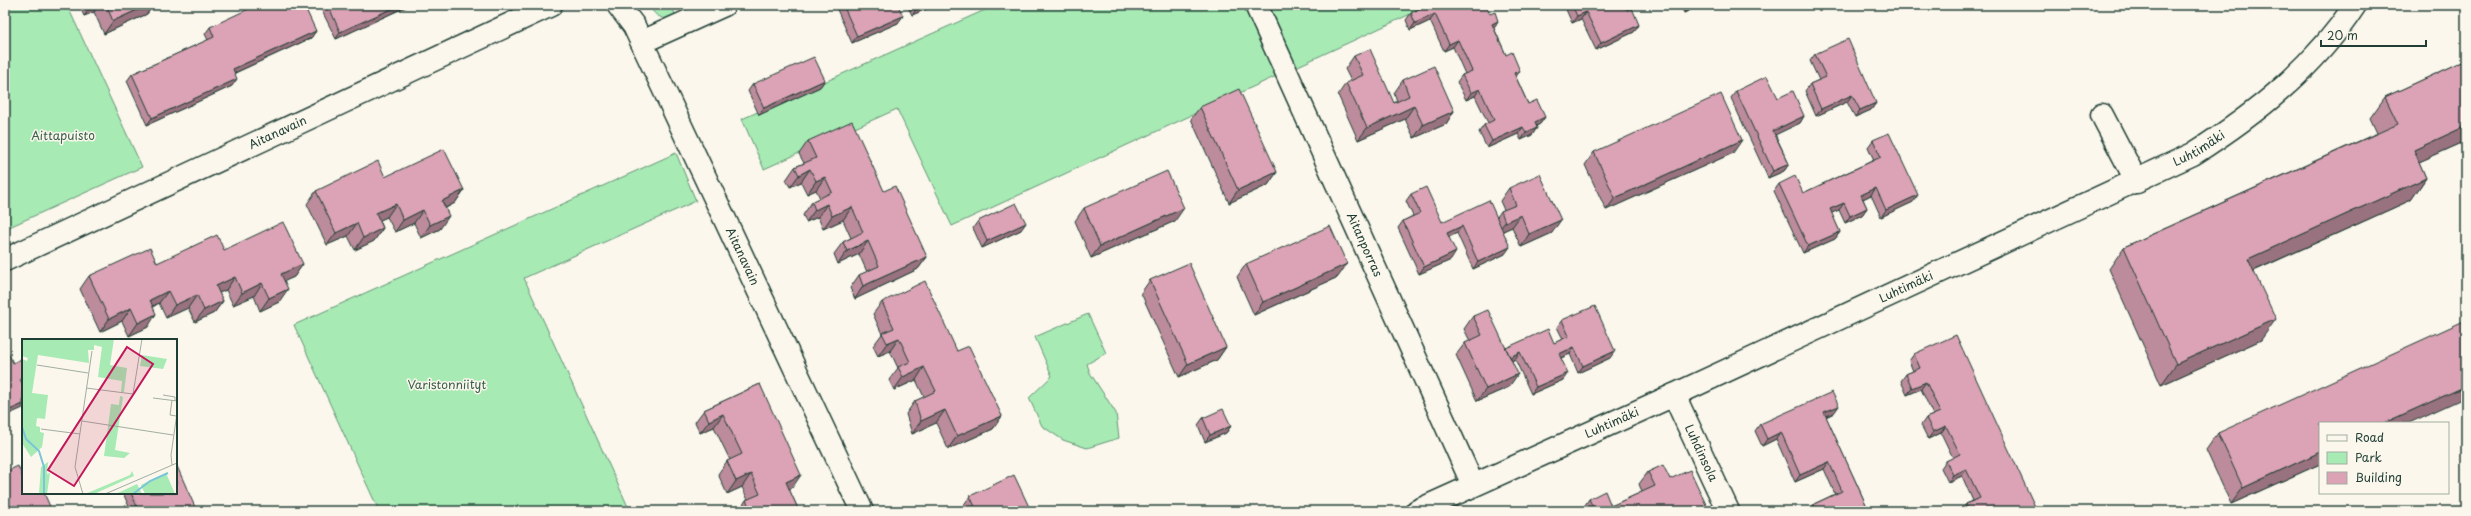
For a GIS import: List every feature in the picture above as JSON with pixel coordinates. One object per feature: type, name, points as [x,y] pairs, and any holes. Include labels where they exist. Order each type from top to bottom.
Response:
[{"type":"street","name":"Aitanavain","points":[[5,260],[551,5]]},
{"type":"street","name":"Aitanavain","points":[[618,5],[627,14],[642,42],[862,511]]},
{"type":"street","points":[[642,42],[724,5]]},
{"type":"street","name":"Aitanporras","points":[[1256,5],[1472,485]]},
{"type":"street","name":"Luhtimäki","points":[[1417,511],[1674,395],[2136,182],[2193,154],[2234,128],[2266,102],[2320,52],[2355,5]]},
{"type":"street","points":[[2102,115],[2136,182]]},
{"type":"street","name":"Luhdinsola","points":[[1674,395],[1728,511]]},
{"type":"green space","name":"Aittapuisto","points":[[5,5],[67,5],[142,167],[5,229]]},
{"type":"green space","points":[[649,5],[671,5],[676,16],[669,20],[662,18],[653,11]]},
{"type":"green space","points":[[996,5],[1430,5],[952,226],[897,109],[764,169],[742,119]]},
{"type":"green space","name":"Varistonniityt","points":[[676,153],[696,201],[524,278],[630,511],[379,511],[294,325]]},
{"type":"green space","points":[[1088,314],[1106,353],[1087,364],[1090,373],[1116,413],[1119,438],[1087,448],[1063,440],[1042,426],[1029,398],[1052,376],[1035,337]]},
{"type":"building","points":[[106,5],[148,5],[113,21]]},
{"type":"building","points":[[257,5],[304,5],[316,31],[233,69],[237,79],[152,118],[132,74],[214,37],[210,27]]},
{"type":"building","points":[[328,5],[400,5],[340,32]]},
{"type":"building","points":[[843,5],[898,5],[903,16],[857,36]]},
{"type":"building","points":[[915,5],[925,5],[917,8]]},
{"type":"building","points":[[1427,5],[1486,5],[1490,14],[1495,12],[1498,21],[1492,24],[1506,55],[1512,52],[1520,71],[1514,73],[1528,104],[1537,100],[1545,117],[1535,122],[1537,128],[1526,133],[1523,127],[1492,141],[1484,125],[1494,120],[1480,89],[1471,93],[1462,75],[1472,71],[1458,40],[1449,44],[1435,14],[1415,23],[1411,13]]},
{"type":"building","points":[[1572,5],[1625,5],[1627,10],[1632,8],[1639,25],[1601,43],[1586,12],[1577,16]]},
{"type":"building","points":[[1848,39],[1876,103],[1860,110],[1852,95],[1821,109],[1810,84],[1826,77],[1815,54]]},
{"type":"building","points":[[1370,49],[1394,103],[1409,96],[1403,80],[1434,66],[1454,111],[1423,125],[1414,106],[1367,128],[1346,83],[1363,75],[1354,56]]},
{"type":"building","points":[[814,57],[825,80],[764,108],[753,84]]},
{"type":"building","points":[[2466,60],[2466,126],[2414,150],[2426,178],[2248,259],[2276,319],[2176,364],[2124,247],[2398,124],[2385,97]]},
{"type":"building","points":[[1767,76],[1778,98],[1793,91],[1804,116],[1773,131],[1789,164],[1773,171],[1736,91]]},
{"type":"building","points":[[1239,89],[1277,172],[1238,190],[1200,107]]},
{"type":"building","points":[[1721,94],[1742,140],[1615,198],[1594,152]]},
{"type":"building","points":[[852,121],[884,191],[895,186],[927,257],[863,286],[859,275],[879,266],[868,241],[847,251],[843,242],[863,232],[852,207],[832,216],[827,204],[815,210],[812,202],[832,192],[825,177],[816,181],[810,169],[799,175],[795,167],[816,158],[808,141]]},
{"type":"building","points":[[1889,133],[1918,195],[1886,210],[1876,188],[1861,195],[1867,208],[1850,216],[1844,203],[1830,209],[1840,232],[1808,246],[1779,184],[1795,176],[1803,193],[1881,157],[1873,140]]},
{"type":"building","points":[[444,149],[464,190],[442,201],[449,216],[430,225],[423,210],[403,220],[396,204],[376,213],[383,228],[363,238],[357,223],[336,233],[316,191],[378,161],[385,177]]},
{"type":"building","points":[[1167,171],[1184,208],[1100,246],[1084,208]]},
{"type":"building","points":[[1540,174],[1561,220],[1529,234],[1521,215],[1505,222],[1501,211],[1516,205],[1509,188]]},
{"type":"building","points":[[1426,187],[1442,222],[1489,200],[1510,247],[1478,262],[1462,226],[1447,233],[1456,252],[1424,267],[1403,221],[1420,213],[1411,194]]},
{"type":"building","points":[[1016,203],[1026,223],[987,241],[978,221]]},
{"type":"building","points":[[283,222],[303,264],[281,274],[288,289],[269,298],[262,283],[242,293],[235,277],[216,286],[223,301],[204,310],[197,295],[175,305],[168,291],[150,300],[156,314],[138,323],[131,308],[109,319],[89,276],[150,248],[157,263],[217,235],[224,250]]},
{"type":"building","points":[[1330,226],[1347,264],[1263,302],[1246,264]]},
{"type":"building","points":[[1189,263],[1226,347],[1188,364],[1150,280]]},
{"type":"building","points":[[925,281],[957,351],[969,346],[1002,416],[957,436],[945,410],[921,421],[915,401],[936,391],[924,367],[903,377],[898,367],[910,362],[899,338],[887,343],[882,333],[894,328],[882,302]]},
{"type":"building","points":[[1595,306],[1615,351],[1583,366],[1574,347],[1559,354],[1568,373],[1536,387],[1520,352],[1510,357],[1506,348],[1548,329],[1554,343],[1569,336],[1562,320]]},
{"type":"building","points":[[1488,310],[1518,374],[1486,389],[1465,343],[1482,335],[1473,316]]},
{"type":"building","points":[[2466,320],[2466,386],[2386,422],[2319,422],[2319,452],[2243,488],[2218,433]]},
{"type":"building","points":[[1956,335],[2037,511],[1969,511],[1966,504],[1980,498],[1966,469],[1953,475],[1946,461],[1960,454],[1946,426],[1933,432],[1926,418],[1940,412],[1926,382],[1912,388],[1906,374],[1920,368],[1914,354]]},
{"type":"building","points":[[8,353],[13,363],[22,358],[22,378],[20,379],[22,383],[22,404],[5,412],[5,354]]},
{"type":"building","points":[[760,384],[801,475],[786,482],[799,511],[751,511],[746,500],[760,494],[751,474],[736,481],[727,461],[742,454],[723,414],[709,421],[704,410]]},
{"type":"building","points":[[1832,392],[1839,406],[1824,412],[1869,511],[1817,511],[1814,504],[1842,491],[1829,462],[1800,475],[1781,432],[1767,439],[1760,424]]},
{"type":"building","points":[[1223,409],[1231,426],[1210,435],[1203,418]]},
{"type":"building","points":[[1663,465],[1670,479],[1690,470],[1709,511],[1595,511],[1589,499],[1605,491],[1611,506],[1655,486],[1648,472]]},
{"type":"building","points":[[18,466],[22,476],[22,494],[44,494],[52,511],[5,511],[5,489],[9,488],[5,480],[5,472]]},
{"type":"building","points":[[177,466],[195,507],[187,511],[139,511],[131,494],[177,494]]},
{"type":"building","points":[[1014,475],[1031,511],[977,511],[970,496]]}]
